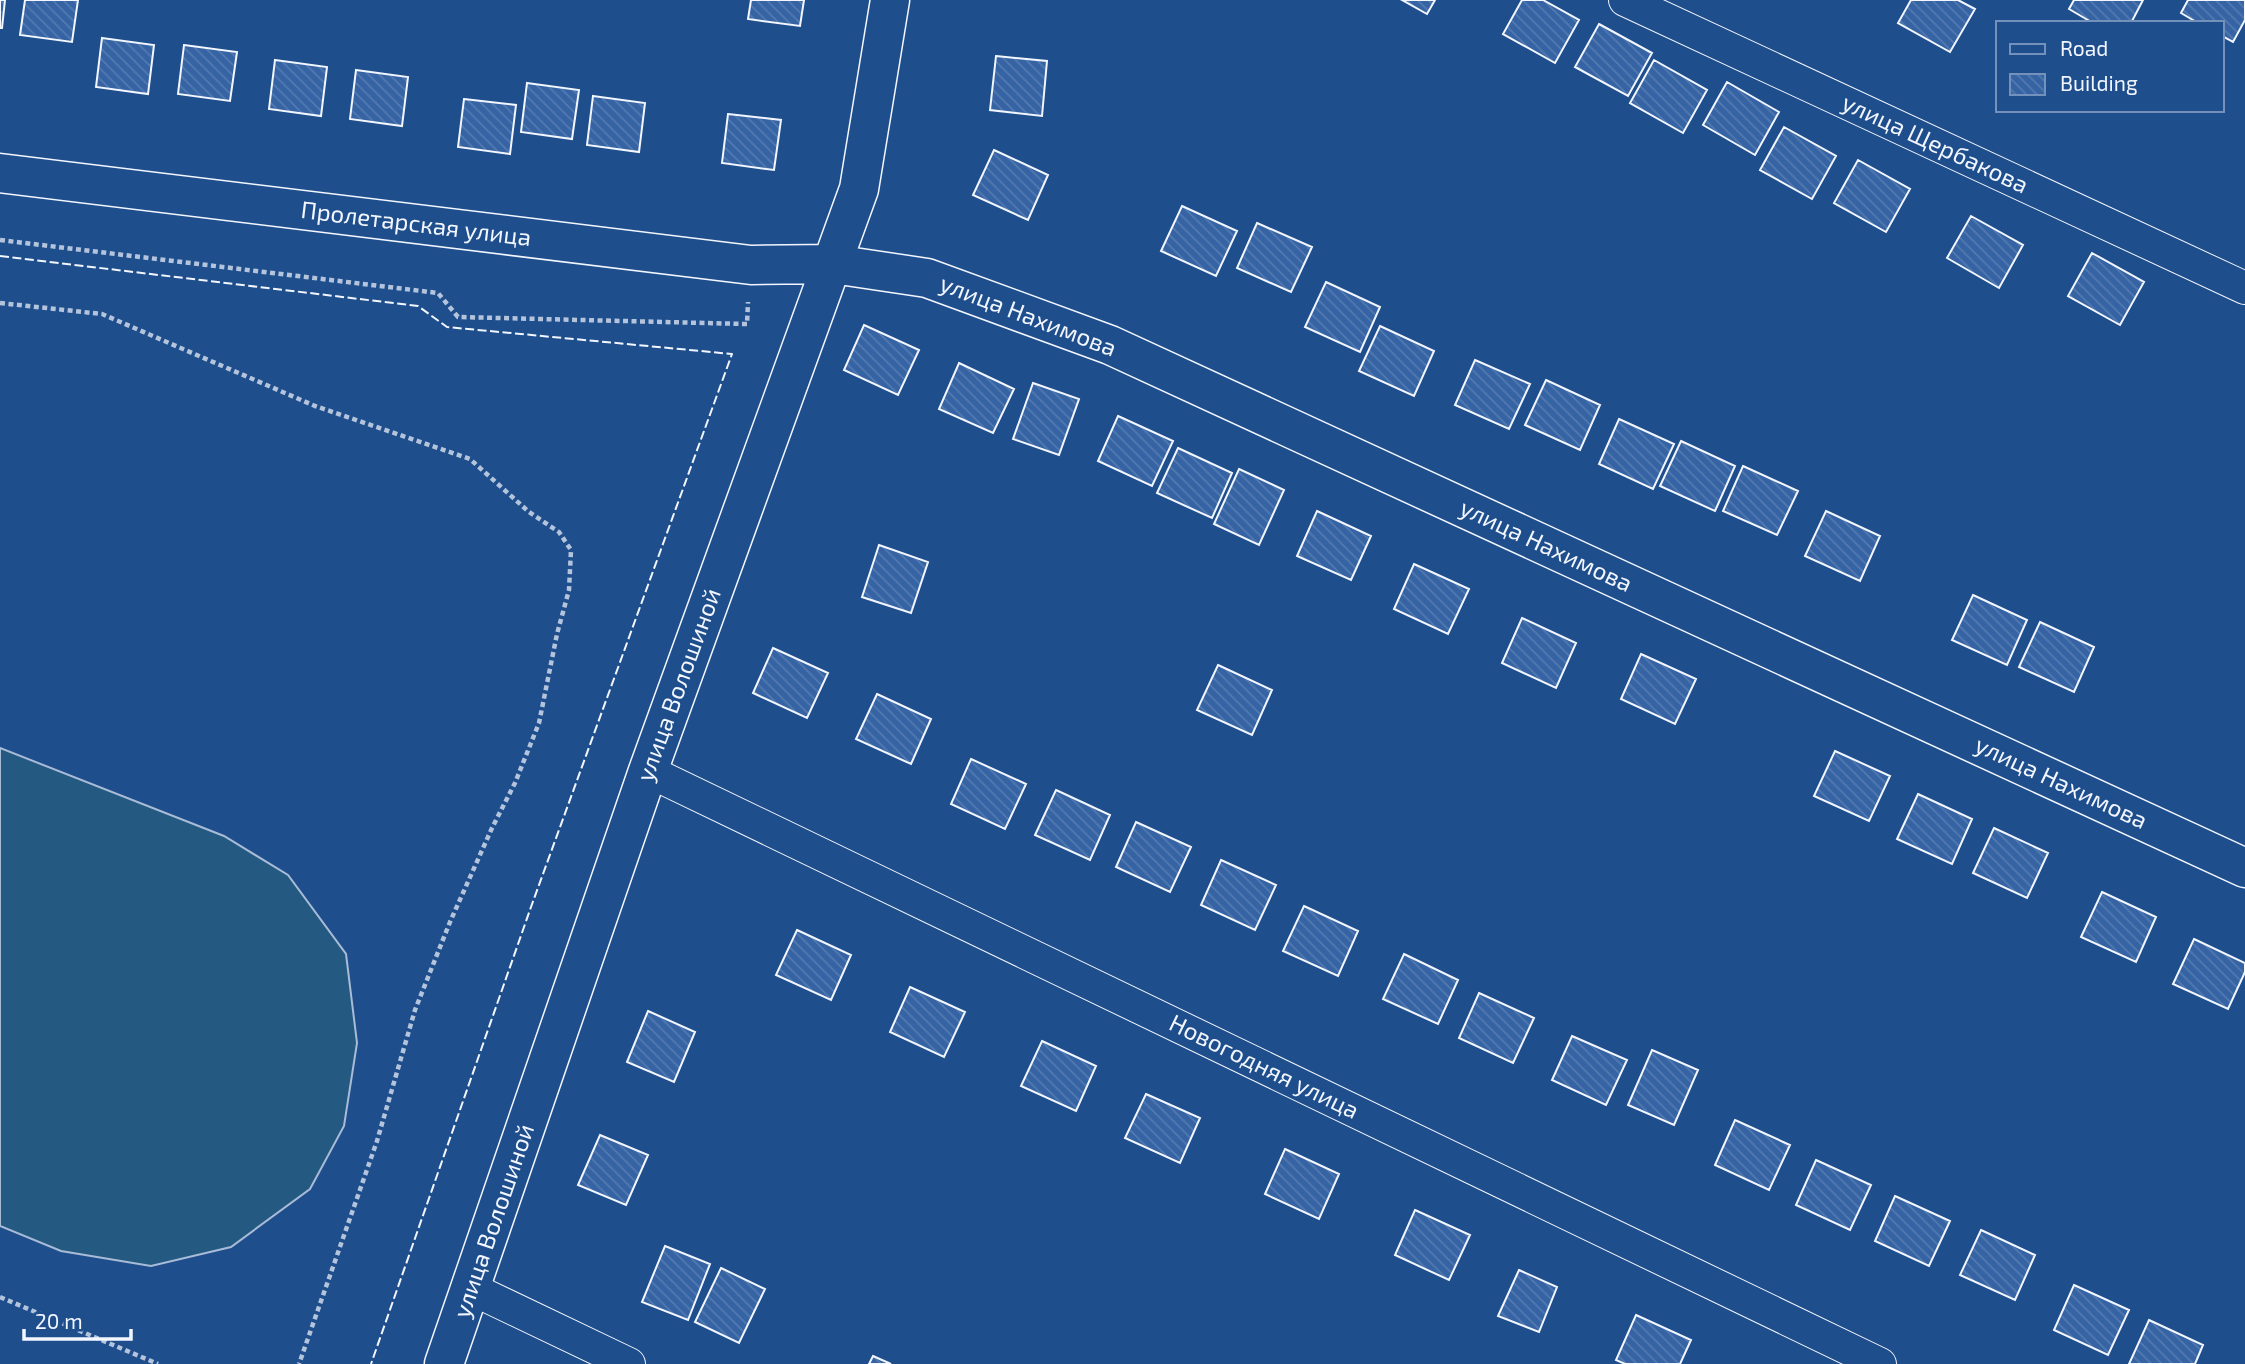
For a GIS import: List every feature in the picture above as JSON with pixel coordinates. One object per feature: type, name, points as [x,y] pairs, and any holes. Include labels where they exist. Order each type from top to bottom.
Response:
[{"type":"main road","name":"улица Волошиной","points":[[444,1364],[648,771],[859,190],[890,0]]},
{"type":"main road","name":"Пролетарская улица","points":[[0,173],[751,265],[833,264]]},
{"type":"main road","name":"улица Нахимова","points":[[833,264],[927,278],[1110,345],[2245,868]]},
{"type":"street","name":"улица Щербакова","points":[[1625,0],[2245,288]]},
{"type":"street","name":"Новогодняя улица","points":[[648,771],[1880,1364]]},
{"type":"street","points":[[472,1289],[629,1364]]},
{"type":"path","points":[[0,240],[438,293],[458,317],[747,324],[751,265]]},
{"type":"path","points":[[0,303],[102,314],[315,406],[470,459],[530,512],[559,532],[571,550],[569,590],[556,634],[538,723],[515,783],[450,922],[415,1010],[377,1141],[299,1364]]},
{"type":"path","points":[[0,1297],[158,1364]]},
{"type":"shaded area","points":[[0,748],[224,836],[288,875],[346,954],[357,1043],[344,1126],[310,1189],[231,1247],[151,1266],[61,1251],[0,1226]]},
{"type":"building","points":[[0,0],[5,0],[2,28],[0,28]]},
{"type":"building","points":[[25,0],[78,0],[72,42],[20,35]]},
{"type":"building","points":[[751,0],[804,0],[800,26],[748,19]]},
{"type":"building","points":[[1402,0],[1435,0],[1427,14]]},
{"type":"building","points":[[1522,0],[1543,0],[1579,20],[1555,63],[1503,34]]},
{"type":"building","points":[[1911,0],[1958,0],[1975,9],[1950,52],[1898,23]]},
{"type":"building","points":[[2074,0],[2143,0],[2132,21],[2090,21],[2069,9]]},
{"type":"building","points":[[2188,0],[2245,0],[2245,20],[2233,42],[2224,37],[2224,21],[2195,21],[2181,13]]},
{"type":"building","points":[[1599,24],[1652,53],[1628,96],[1575,67]]},
{"type":"building","points":[[102,38],[154,45],[148,94],[96,87]]},
{"type":"building","points":[[184,45],[237,52],[230,101],[178,94]]},
{"type":"building","points":[[996,56],[1047,61],[1042,116],[990,110]]},
{"type":"building","points":[[275,60],[327,67],[321,116],[269,109]]},
{"type":"building","points":[[1654,60],[1707,90],[1683,133],[1630,103]]},
{"type":"building","points":[[356,70],[408,77],[402,126],[350,119]]},
{"type":"building","points":[[1727,82],[1779,112],[1755,155],[1703,125]]},
{"type":"building","points":[[527,83],[579,90],[572,139],[521,132]]},
{"type":"building","points":[[593,96],[645,103],[639,152],[587,145]]},
{"type":"building","points":[[464,99],[516,105],[510,154],[458,147]]},
{"type":"building","points":[[728,114],[781,120],[774,170],[722,163]]},
{"type":"building","points":[[1784,127],[1836,156],[1812,199],[1760,170]]},
{"type":"building","points":[[994,150],[1048,175],[1028,220],[973,195]]},
{"type":"building","points":[[1858,160],[1910,189],[1886,232],[1834,203]]},
{"type":"building","points":[[1182,206],[1237,231],[1216,276],[1161,251]]},
{"type":"building","points":[[1971,216],[2023,245],[1999,288],[1947,258]]},
{"type":"building","points":[[1257,223],[1312,247],[1291,292],[1237,268]]},
{"type":"building","points":[[2092,253],[2144,282],[2120,325],[2068,296]]},
{"type":"building","points":[[1326,282],[1380,307],[1360,352],[1305,327]]},
{"type":"building","points":[[864,325],[919,350],[898,395],[844,370]]},
{"type":"building","points":[[1380,326],[1434,351],[1414,396],[1359,371]]},
{"type":"building","points":[[1475,360],[1530,384],[1509,429],[1455,405]]},
{"type":"building","points":[[959,363],[1014,389],[993,433],[939,409]]},
{"type":"building","points":[[1546,380],[1600,405],[1580,450],[1525,425]]},
{"type":"building","points":[[1033,383],[1079,399],[1059,455],[1013,439]]},
{"type":"building","points":[[1118,416],[1173,441],[1152,486],[1098,461]]},
{"type":"building","points":[[1619,419],[1674,444],[1653,489],[1599,464]]},
{"type":"building","points":[[1681,441],[1735,466],[1715,511],[1660,486]]},
{"type":"building","points":[[1178,448],[1232,473],[1212,518],[1157,493]]},
{"type":"building","points":[[1743,466],[1798,491],[1777,535],[1723,511]]},
{"type":"building","points":[[1239,469],[1284,490],[1259,545],[1214,524]]},
{"type":"building","points":[[1317,511],[1371,536],[1351,580],[1297,556]]},
{"type":"building","points":[[1826,511],[1880,536],[1860,581],[1805,556]]},
{"type":"building","points":[[879,545],[928,562],[911,613],[862,597]]},
{"type":"building","points":[[1414,564],[1469,589],[1448,634],[1394,609]]},
{"type":"building","points":[[1973,595],[2027,620],[2007,665],[1952,640]]},
{"type":"building","points":[[1522,618],[1576,643],[1556,688],[1502,663]]},
{"type":"building","points":[[2040,622],[2094,647],[2074,692],[2019,667]]},
{"type":"building","points":[[773,648],[828,673],[807,718],[753,693]]},
{"type":"building","points":[[1641,654],[1696,679],[1675,724],[1621,699]]},
{"type":"building","points":[[1218,665],[1272,690],[1252,735],[1197,710]]},
{"type":"building","points":[[877,694],[931,719],[911,764],[856,739]]},
{"type":"building","points":[[1835,751],[1890,776],[1869,821],[1814,796]]},
{"type":"building","points":[[971,759],[1026,784],[1005,829],[951,804]]},
{"type":"building","points":[[1056,790],[1110,815],[1090,860],[1035,835]]},
{"type":"building","points":[[1918,794],[1972,819],[1952,864],[1897,839]]},
{"type":"building","points":[[1136,822],[1191,847],[1170,892],[1116,867]]},
{"type":"building","points":[[1994,828],[2048,853],[2027,898],[1973,873]]},
{"type":"building","points":[[1221,860],[1276,885],[1255,930],[1201,905]]},
{"type":"building","points":[[2102,892],[2156,917],[2136,962],[2081,937]]},
{"type":"building","points":[[1304,906],[1358,931],[1338,976],[1283,951]]},
{"type":"building","points":[[797,930],[851,955],[831,1000],[776,975]]},
{"type":"building","points":[[2194,939],[2245,963],[2245,972],[2228,1009],[2173,984]]},
{"type":"building","points":[[1404,954],[1458,980],[1438,1024],[1383,999]]},
{"type":"building","points":[[910,987],[965,1012],[944,1057],[890,1032]]},
{"type":"building","points":[[1479,993],[1534,1018],[1513,1063],[1459,1038]]},
{"type":"building","points":[[648,1011],[695,1032],[674,1082],[627,1062]]},
{"type":"building","points":[[1572,1036],[1627,1060],[1606,1105],[1552,1080]]},
{"type":"building","points":[[1042,1041],[1096,1066],[1076,1111],[1021,1086]]},
{"type":"building","points":[[1652,1050],[1698,1070],[1674,1125],[1628,1105]]},
{"type":"building","points":[[1146,1094],[1200,1118],[1180,1163],[1125,1138]]},
{"type":"building","points":[[1735,1120],[1790,1145],[1769,1190],[1715,1165]]},
{"type":"building","points":[[600,1135],[648,1155],[626,1205],[578,1185]]},
{"type":"building","points":[[1285,1149],[1339,1174],[1319,1219],[1265,1194]]},
{"type":"building","points":[[1816,1160],[1871,1185],[1850,1230],[1796,1205]]},
{"type":"building","points":[[1895,1196],[1950,1221],[1929,1266],[1875,1241]]},
{"type":"building","points":[[1415,1210],[1470,1235],[1449,1280],[1395,1255]]},
{"type":"building","points":[[1981,1230],[2035,1255],[2015,1300],[1960,1275]]},
{"type":"building","points":[[665,1246],[710,1264],[688,1320],[642,1302]]},
{"type":"building","points":[[721,1268],[765,1289],[739,1343],[695,1322]]},
{"type":"building","points":[[1519,1270],[1557,1287],[1539,1332],[1498,1316]]},
{"type":"building","points":[[2074,1285],[2129,1310],[2108,1355],[2054,1330]]},
{"type":"building","points":[[1636,1315],[1691,1340],[1680,1364],[1625,1364],[1616,1360]]},
{"type":"building","points":[[2149,1320],[2203,1345],[2195,1364],[2129,1364]]},
{"type":"building","points":[[873,1356],[891,1364],[869,1364]]},
{"type":"fence","points":[[0,256],[418,306],[447,327],[732,354],[531,907],[371,1364]]}]
